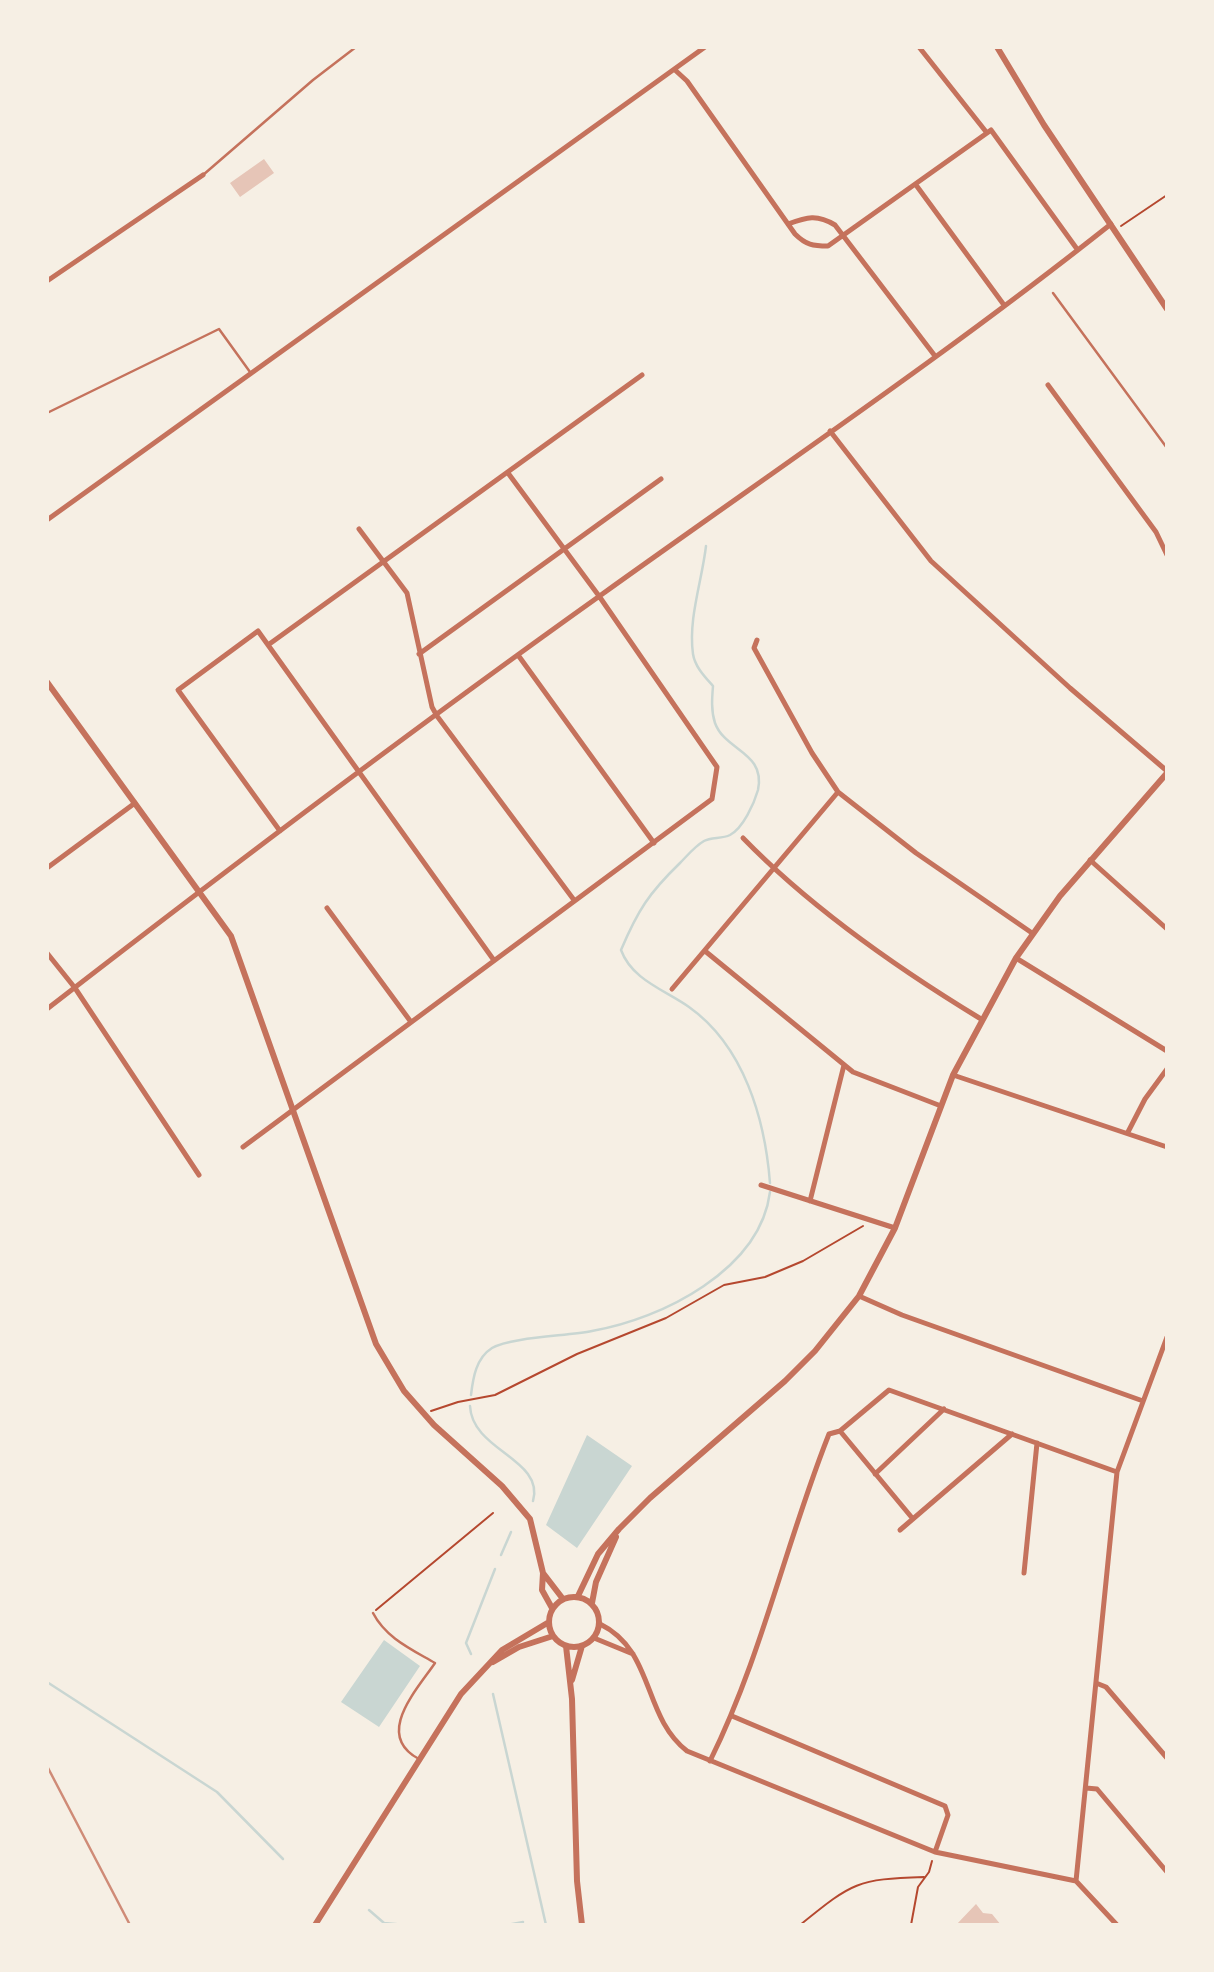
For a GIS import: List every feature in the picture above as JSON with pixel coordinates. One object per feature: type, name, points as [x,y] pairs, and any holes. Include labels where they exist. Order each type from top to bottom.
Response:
[{"type":"street","points":[[47,520],[705,47]]},
{"type":"street","points":[[919,47],[987,133]]},
{"type":"street","points":[[997,47],[1044,125],[1167,309]]},
{"type":"street","points":[[674,70],[687,81],[805,244],[828,246],[991,130],[1077,249]]},
{"type":"street","points":[[47,281],[204,175]]},
{"type":"street","points":[[916,185],[1004,305]]},
{"type":"street","points":[[788,224],[808,216],[824,218],[844,236],[935,356]]},
{"type":"street","points":[[47,1009],[199,891],[518,655],[935,356],[1077,249],[1113,227]]},
{"type":"street","points":[[268,645],[642,375]]},
{"type":"street","points":[[1048,385],[1149,522],[1167,555]]},
{"type":"street","points":[[578,1596],[598,1554],[619,1529],[650,1498],[785,1381],[859,1296],[895,1228],[953,1075],[1016,958],[1032,933],[1090,860],[1167,772],[931,561],[830,431]]},
{"type":"street","points":[[243,1147],[292,1108],[712,799],[717,767],[599,596],[508,473]]},
{"type":"street","points":[[419,654],[661,479]]},
{"type":"street","points":[[359,529],[411,604],[419,654],[437,716],[574,900]]},
{"type":"street","points":[[280,831],[178,690],[258,631],[493,959]]},
{"type":"street","points":[[757,640],[754,648],[812,753],[838,792],[916,853],[1032,933]]},
{"type":"street","points":[[518,655],[654,843]]},
{"type":"street","points":[[47,682],[237,947],[366,1322],[391,1372],[424,1414],[502,1486],[530,1519],[543,1573],[542,1590],[552,1608]]},
{"type":"street","points":[[672,989],[838,792]]},
{"type":"street","points":[[47,868],[135,803]]},
{"type":"street","points":[[743,838],[774,869],[851,932],[981,1019]]},
{"type":"street","points":[[1090,860],[1167,929]]},
{"type":"street","points":[[327,908],[411,1022]]},
{"type":"street","points":[[705,951],[844,1065],[876,1083],[941,1106]]},
{"type":"street","points":[[47,953],[75,988],[200,1175]]},
{"type":"street","points":[[1016,958],[1167,1051]]},
{"type":"street","points":[[810,1202],[844,1065]]},
{"type":"street","points":[[1128,1132],[1145,1099],[1167,1069]]},
{"type":"street","points":[[953,1075],[1167,1147]]},
{"type":"street","points":[[761,1185],[895,1228]]},
{"type":"street","points":[[859,1296],[906,1317],[1143,1401]]},
{"type":"street","points":[[1076,1881],[1116,1472],[1167,1337]]},
{"type":"street","points":[[710,1760],[732,1716],[773,1605],[806,1492],[828,1434],[839,1432],[889,1390],[1116,1472]]},
{"type":"street","points":[[875,1474],[944,1409]]},
{"type":"street","points":[[839,1432],[913,1519]]},
{"type":"street","points":[[900,1530],[1012,1434]]},
{"type":"street","points":[[1024,1573],[1037,1443]]},
{"type":"street","points":[[619,1529],[596,1582],[592,1603],[600,1624],[622,1637],[633,1654],[646,1678],[665,1727],[687,1751],[934,1852],[1076,1881],[1117,1925]]},
{"type":"street","points":[[543,1573],[563,1599]]},
{"type":"street","points":[[592,1603],[578,1596],[563,1599],[552,1608],[549,1622],[553,1636],[566,1646],[582,1646],[594,1638],[600,1624]]},
{"type":"street","points":[[315,1925],[461,1695],[502,1650],[549,1622]]},
{"type":"street","points":[[489,1665],[519,1647],[553,1636]]},
{"type":"street","points":[[594,1638],[633,1654]]},
{"type":"street","points":[[566,1646],[571,1682],[574,1835],[582,1925]]},
{"type":"street","points":[[571,1682],[582,1646]]},
{"type":"street","points":[[1096,1683],[1106,1687],[1167,1758]]},
{"type":"street","points":[[732,1716],[944,1806],[948,1815],[934,1852]]},
{"type":"street","points":[[1086,1787],[1097,1789],[1167,1872]]},
{"type":"lane","points":[[204,175],[313,80],[356,47]]},
{"type":"lane","points":[[1053,293],[1167,448]]},
{"type":"lane","points":[[47,414],[219,329],[251,374]]},
{"type":"lane","points":[[373,1613],[384,1629],[401,1644],[435,1663],[398,1723],[398,1737],[405,1751],[419,1759]]},
{"type":"path","points":[[1113,227],[1167,195]]},
{"type":"path","points":[[424,1414],[458,1402],[495,1395],[578,1354],[666,1318],[724,1285],[765,1277],[803,1261],[870,1222]]},
{"type":"path","points":[[373,1613],[493,1513]]},
{"type":"path","points":[[911,1925],[918,1887],[934,1852]]},
{"type":"path","points":[[800,1925],[855,1883],[885,1878],[924,1877]]},
{"type":"shaded area","points":[[587,1435],[632,1466],[577,1548],[546,1525]]},
{"type":"shaded area","points":[[384,1640],[420,1666],[379,1727],[341,1702]]},
{"type":"building","points":[[264,159],[274,173],[240,197],[230,183]]},
{"type":"building","points":[[976,1904],[983,1913],[992,1914],[1001,1925],[956,1925]]},
{"type":"waterway","points":[[706,546],[692,627],[694,659],[713,686],[712,709],[715,723],[727,740],[751,759],[759,777],[758,790],[747,815],[735,832],[701,843],[660,884],[639,913],[621,950],[641,977],[689,1007],[708,1023],[724,1042],[737,1063],[757,1109],[770,1183]]},
{"type":"waterway","points":[[471,1395],[479,1363],[492,1348],[512,1341],[582,1333],[619,1325],[648,1315],[704,1286],[728,1267],[748,1245],[762,1220],[770,1192]]},
{"type":"waterway","points":[[470,1406],[474,1421],[482,1434],[519,1464],[528,1475],[534,1487],[533,1501]]},
{"type":"waterway","points":[[501,1555],[511,1532]]},
{"type":"waterway","points":[[471,1654],[466,1643],[495,1569]]},
{"type":"waterway","points":[[47,1682],[217,1792],[283,1859]]},
{"type":"waterway","points":[[493,1694],[546,1925]]},
{"type":"waterway","points":[[369,1910],[384,1923],[406,1925]]},
{"type":"waterway","points":[[507,1925],[523,1922]]},
{"type":"railway","points":[[47,1766],[130,1925]]}]
